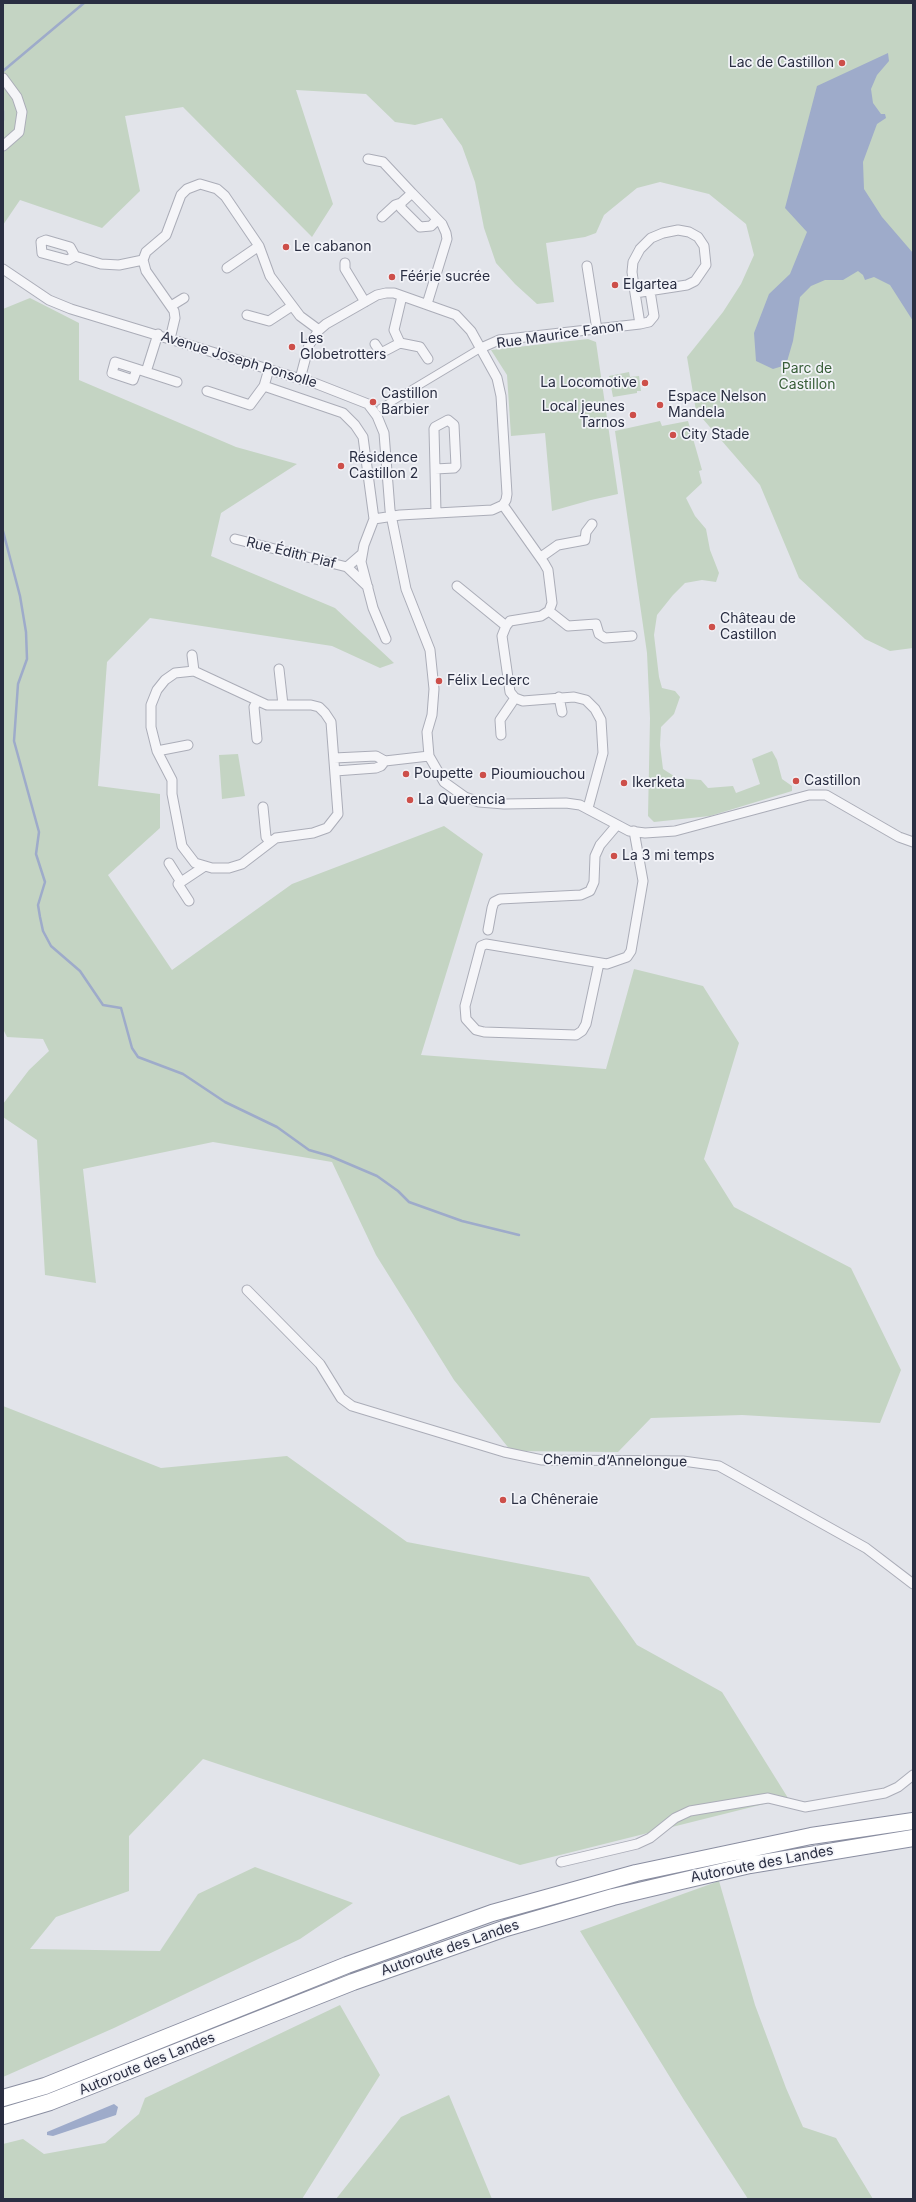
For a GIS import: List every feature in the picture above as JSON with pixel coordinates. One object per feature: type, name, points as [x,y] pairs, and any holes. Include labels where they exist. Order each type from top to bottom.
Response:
[{"type":"highway","name":"Autoroute des Landes","points":[[3,2098],[45,2086],[347,1965],[492,1913],[636,1873],[811,1836],[913,1821]]},
{"type":"highway","name":"Autoroute des Landes","points":[[3,2116],[50,2102],[353,1982],[506,1928],[613,1897],[750,1865],[913,1838]]},
{"type":"street","points":[[3,78],[17,97],[22,112],[19,132],[3,146]]},
{"type":"street","points":[[368,159],[383,162],[445,229],[447,239],[427,304]]},
{"type":"street","points":[[170,339],[175,318],[171,306],[146,271],[143,260],[146,252],[166,235],[181,195],[187,189],[200,184],[217,189],[225,196],[259,246],[270,276],[300,316],[319,330]]},
{"type":"street","points":[[382,217],[395,205],[402,203],[412,192]]},
{"type":"street","points":[[402,203],[401,208],[420,227],[431,226],[438,220]]},
{"type":"street","name":"Rue Maurice Fanon","points":[[635,293],[687,285],[695,281],[706,265],[707,255],[704,246],[698,237],[689,232],[678,230],[651,238],[640,249],[633,262],[632,272],[635,293],[640,324]]},
{"type":"street","points":[[227,268],[259,246]]},
{"type":"street","points":[[75,256],[101,264],[119,265],[143,260]]},
{"type":"street","points":[[346,263],[346,269],[365,302]]},
{"type":"street","points":[[587,266],[597,330]]},
{"type":"street","name":"Avenue Joseph Ponsolle","points":[[3,269],[49,300],[72,309],[269,369],[350,395],[368,404],[377,416],[384,433],[392,517],[406,589],[430,650],[434,672],[432,714],[427,732],[429,756],[444,782],[465,797],[479,802],[504,804],[566,803],[588,808],[617,825],[634,831],[675,831],[809,795],[826,795],[869,821],[899,837],[913,842]]},
{"type":"street","name":"Rue Maurice Fanon","points":[[481,348],[500,340],[597,330],[649,322],[654,316],[650,291]]},
{"type":"street","points":[[300,379],[309,346],[319,330],[326,324],[377,295],[386,293],[402,296],[456,315],[465,322],[497,378],[501,396],[507,494],[503,505],[492,510],[436,513],[374,520],[362,554],[361,562],[373,608],[386,639]]},
{"type":"street","points":[[400,343],[394,330],[402,296]]},
{"type":"street","points":[[171,306],[184,298]]},
{"type":"street","points":[[247,315],[269,321],[292,306]]},
{"type":"street","points":[[158,334],[141,370],[177,382]]},
{"type":"street","points":[[375,344],[381,353],[400,343],[420,347],[428,359]]},
{"type":"street","points":[[381,408],[481,348]]},
{"type":"street","points":[[207,391],[250,405],[264,386],[269,369]]},
{"type":"street","name":"Avenue Joseph Ponsolle","points":[[264,386],[343,413],[355,424],[363,437],[374,520]]},
{"type":"street","points":[[435,469],[456,466],[454,425],[448,420],[434,429],[436,513]]},
{"type":"street","points":[[503,505],[541,557],[548,570],[552,603],[549,611],[541,616],[510,621],[506,626],[502,636],[510,692],[515,698],[523,701],[574,697],[586,700],[595,708],[601,720],[602,753],[588,808]]},
{"type":"street","points":[[541,557],[558,546],[585,540],[586,532],[592,524]]},
{"type":"street","name":"Rue Édith Piaf","points":[[235,540],[347,567],[368,588]]},
{"type":"street","name":"Rue Édith Piaf","points":[[347,567],[362,554]]},
{"type":"street","points":[[457,586],[506,626]]},
{"type":"street","points":[[549,611],[568,626],[596,624],[599,634],[606,638],[632,636]]},
{"type":"street","points":[[192,655],[194,671]]},
{"type":"street","points":[[279,669],[283,705]]},
{"type":"street","points":[[194,671],[257,701],[267,705],[311,705],[319,707],[325,712],[331,722],[338,814],[335,821],[326,828],[313,833],[276,838],[242,864],[229,868],[205,866],[195,862],[182,846],[172,794],[172,780],[157,751],[151,727],[151,705],[157,690],[165,680],[175,673],[194,671]]},
{"type":"street","points":[[559,697],[562,712]]},
{"type":"street","points":[[501,735],[500,720],[515,698]]},
{"type":"street","points":[[257,701],[254,707],[257,739]]},
{"type":"street","points":[[157,751],[188,745]]},
{"type":"street","points":[[334,758],[360,758],[376,756],[385,761]]},
{"type":"street","points":[[335,771],[376,768],[385,761],[429,756]]},
{"type":"street","points":[[360,758],[361,769]]},
{"type":"street","points":[[263,807],[266,837],[270,842]]},
{"type":"street","points":[[488,930],[494,902],[500,899],[581,895],[590,891],[594,882],[595,856],[600,845],[617,825]]},
{"type":"street","points":[[599,963],[586,1024],[582,1031],[576,1035],[484,1032],[476,1030],[466,1019],[465,1006],[481,946],[486,944],[607,964],[627,957],[631,951],[643,881],[634,831]]},
{"type":"street","points":[[168,863],[181,882]]},
{"type":"street","points":[[189,901],[178,884],[205,866]]},
{"type":"street","name":"Chemin d’Annelongue","points":[[247,1290],[320,1364],[341,1398],[352,1406],[504,1452],[542,1460],[683,1460],[719,1466],[866,1548],[913,1584]]},
{"type":"street","points":[[561,1862],[637,1844],[650,1838],[675,1818],[690,1811],[768,1798],[805,1807],[885,1793],[898,1787],[913,1775]]},
{"type":"green space","name":"Parc de Castillon","points":[[3,3],[913,3],[913,648],[890,651],[865,639],[799,578],[760,485],[696,411],[687,357],[723,312],[741,284],[754,255],[746,224],[709,194],[660,182],[637,188],[604,215],[596,233],[585,237],[546,243],[554,302],[537,304],[515,284],[496,263],[484,228],[475,182],[462,146],[442,118],[415,125],[395,122],[366,94],[296,90],[333,204],[312,237],[183,107],[125,116],[140,191],[102,228],[20,200],[3,225]]},
{"type":"green space","points":[[30,298],[79,323],[79,380],[236,447],[297,464],[221,513],[211,556],[335,608],[394,663],[380,668],[332,646],[150,618],[107,662],[98,786],[160,794],[160,828],[108,875],[172,970],[292,884],[444,826],[483,854],[421,1055],[606,1069],[634,969],[703,986],[739,1043],[704,1159],[734,1207],[851,1268],[901,1370],[880,1423],[742,1415],[651,1418],[618,1452],[511,1451],[454,1380],[376,1255],[332,1162],[213,1142],[83,1169],[96,1283],[45,1275],[37,1140],[3,1117],[3,1104],[29,1070],[49,1051],[43,1039],[7,1037],[3,1029],[3,309]]},
{"type":"green space","points":[[588,339],[596,342],[618,494],[552,511],[545,433],[511,436],[507,375],[491,350]]},
{"type":"green space","points":[[629,372],[630,377],[639,376],[641,391],[613,397],[609,376]]},
{"type":"green space","points":[[660,421],[662,426],[688,421],[702,470],[699,471],[702,483],[686,498],[695,516],[706,529],[710,550],[719,573],[716,582],[702,580],[685,583],[657,615],[654,635],[659,677],[662,688],[675,691],[680,697],[674,714],[661,727],[660,745],[663,769],[677,778],[701,780],[708,788],[733,786],[736,793],[760,784],[752,759],[772,751],[777,760],[782,779],[792,786],[792,791],[710,816],[654,822],[648,816],[650,718],[647,653],[615,431]]},
{"type":"green space","points":[[238,754],[245,796],[222,799],[219,755]]},
{"type":"green space","points":[[3,1406],[161,1468],[287,1456],[407,1542],[589,1577],[637,1645],[722,1692],[788,1798],[520,1865],[203,1759],[129,1836],[129,1891],[56,1917],[30,1949],[160,1951],[198,1894],[255,1867],[353,1903],[300,1939],[114,2028],[3,2077]]},
{"type":"green space","points":[[719,1881],[755,2005],[786,2088],[803,2127],[836,2138],[873,2199],[748,2199],[684,2100],[580,1931]]},
{"type":"green space","points":[[340,2005],[380,2075],[302,2199],[3,2199],[3,2144],[23,2139],[44,2154],[105,2143],[139,2114],[145,2098]]},
{"type":"green space","points":[[449,2095],[492,2199],[336,2199],[401,2117]]},
{"type":"water","name":"Lac de Castillon","points":[[888,53],[889,61],[877,75],[871,89],[873,103],[881,114],[885,114],[886,118],[877,124],[863,162],[864,189],[882,217],[913,253],[913,321],[890,285],[874,277],[865,280],[863,275],[858,271],[843,280],[825,280],[811,286],[800,297],[793,341],[786,365],[773,369],[756,361],[754,333],[769,294],[790,274],[807,232],[785,208],[817,86]]},
{"type":"water","points":[[114,2104],[118,2107],[116,2115],[53,2136],[47,2135],[47,2132]]},
{"type":"waterway","points":[[3,71],[84,3]]},
{"type":"waterway","points":[[3,111],[3,120]]},
{"type":"waterway","points":[[3,531],[20,596],[26,632],[27,659],[18,684],[14,741],[39,832],[36,854],[45,882],[38,905],[43,931],[51,946],[80,971],[103,1005],[121,1008],[132,1048],[138,1057],[183,1074],[225,1102],[277,1127],[309,1150],[330,1156],[377,1176],[398,1191],[409,1202],[462,1221],[519,1235]]},
{"type":"place","name":"Lac de Castillon","points":[[842,63]]},
{"type":"place","name":"Le cabanon","points":[[286,247]]},
{"type":"place","name":"Féérie sucrée","points":[[392,277]]},
{"type":"place","name":"Elgartea","points":[[615,285]]},
{"type":"place","name":"Les Globetrotters","points":[[292,347]]},
{"type":"place","name":"La Locomotive","points":[[645,383]]},
{"type":"place","name":"Castillon Barbier","points":[[373,402]]},
{"type":"place","name":"Espace Nelson Mandela","points":[[660,405]]},
{"type":"place","name":"Local jeunes Tarnos","points":[[633,415]]},
{"type":"place","name":"City Stade","points":[[673,435]]},
{"type":"place","name":"Résidence Castillon 2","points":[[341,466]]},
{"type":"place","name":"Château de Castillon","points":[[712,627]]},
{"type":"place","name":"Félix Leclerc","points":[[439,681]]},
{"type":"place","name":"Poupette","points":[[406,774]]},
{"type":"place","name":"Pioumiouchou","points":[[483,775]]},
{"type":"place","name":"Castillon","points":[[796,781]]},
{"type":"place","name":"Ikerketa","points":[[624,783]]},
{"type":"place","name":"La Querencia","points":[[410,800]]},
{"type":"place","name":"La 3 mi temps","points":[[614,856]]},
{"type":"place","name":"La Chêneraie","points":[[503,1500]]}]
